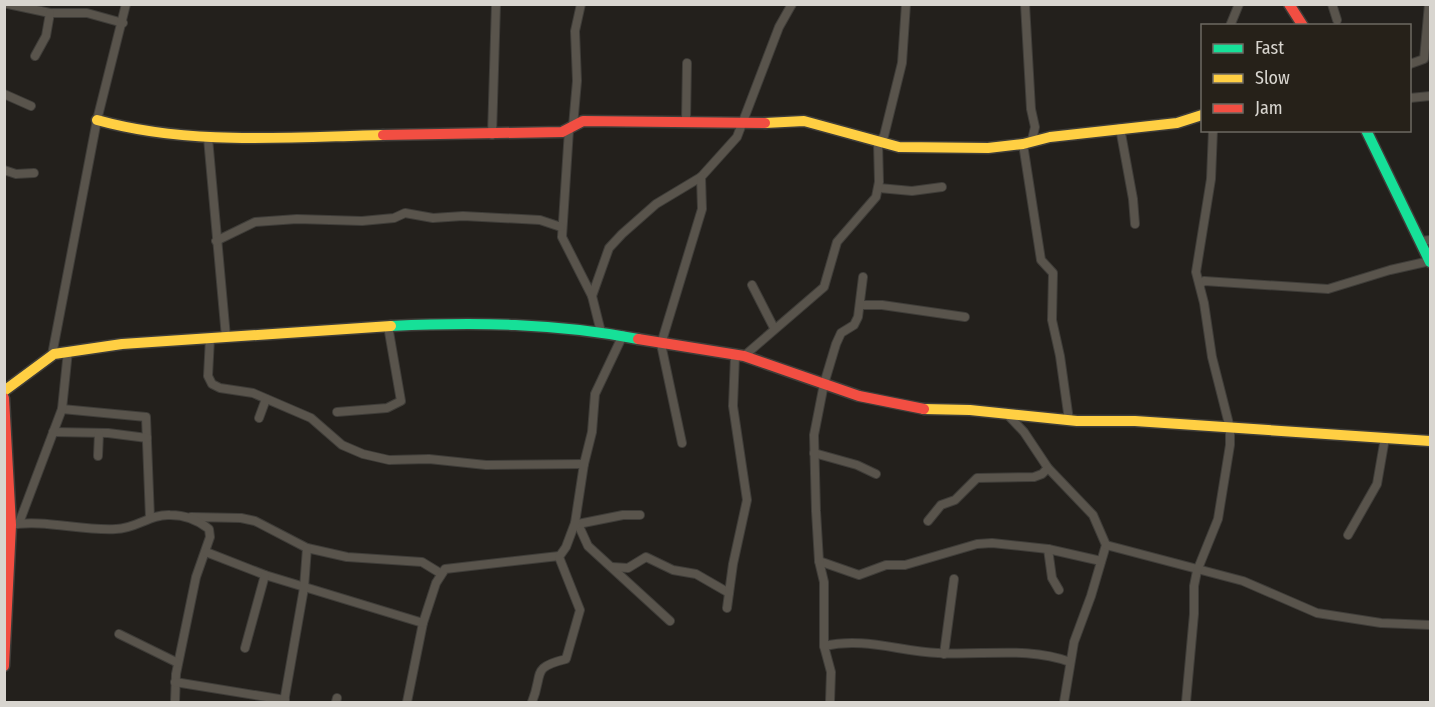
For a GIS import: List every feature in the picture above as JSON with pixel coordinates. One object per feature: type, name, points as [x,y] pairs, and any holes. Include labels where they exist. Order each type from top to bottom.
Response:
[{"type":"main road","points":[[1290,4],[1302,24]]},
{"type":"main road","points":[[97,120],[134,130],[208,138],[492,135],[571,128],[583,121],[686,121],[744,124],[804,120],[834,127],[878,143],[913,148],[988,148],[1120,128],[1177,123],[1201,116]]},
{"type":"main road","points":[[1367,132],[1426,241],[1430,262]]},
{"type":"main road","points":[[4,391],[52,355],[122,344],[457,322],[523,324],[623,335],[661,344],[739,356],[859,396],[916,409],[1431,441]]},
{"type":"main road","points":[[4,398],[12,524],[4,666]]},
{"type":"street","points":[[8,4],[50,14],[87,13],[123,23]]},
{"type":"street","points":[[52,355],[97,120],[126,4]]},
{"type":"street","points":[[492,135],[496,4]]},
{"type":"street","points":[[581,4],[575,31],[577,81],[561,227],[567,250],[592,296],[601,332]]},
{"type":"street","points":[[592,296],[614,242],[656,204],[701,177],[737,137],[744,124],[779,27],[792,4]]},
{"type":"street","points":[[727,608],[747,500],[733,406],[739,356],[824,287],[837,242],[870,204],[879,188],[878,143],[884,136],[902,63],[906,4]]},
{"type":"street","points":[[1025,4],[1031,109],[1035,127],[1028,142],[1041,260],[1053,273],[1052,320],[1060,356],[1069,420]]},
{"type":"street","points":[[1231,24],[1239,4]]},
{"type":"street","points":[[1332,4],[1337,20]]},
{"type":"street","points":[[1411,64],[1424,59],[1429,4]]},
{"type":"street","points":[[35,56],[46,36],[50,14]]},
{"type":"street","points":[[686,121],[687,63]]},
{"type":"street","points":[[4,94],[31,106]]},
{"type":"street","points":[[1411,98],[1431,96]]},
{"type":"street","points":[[1120,128],[1135,224]]},
{"type":"street","points":[[1186,702],[1197,571],[1218,519],[1230,445],[1230,428],[1212,357],[1196,272],[1211,179],[1213,132]]},
{"type":"street","points":[[208,138],[216,241],[223,283],[226,337]]},
{"type":"street","points":[[4,170],[19,174],[34,173]]},
{"type":"street","points":[[682,443],[661,344],[702,209],[701,177]]},
{"type":"street","points":[[879,188],[912,191],[942,187]]},
{"type":"street","points":[[216,241],[255,222],[362,221],[394,218],[405,213],[433,218],[463,216],[540,220],[561,227]]},
{"type":"street","points":[[1200,284],[1204,281],[1225,281],[1328,289],[1389,270],[1430,262]]},
{"type":"street","points":[[830,702],[831,672],[824,646],[824,582],[819,561],[814,435],[824,384],[838,339],[843,331],[854,325],[861,305],[863,277]]},
{"type":"street","points":[[752,285],[774,328]]},
{"type":"street","points":[[861,305],[882,305],[964,316]]},
{"type":"street","points":[[337,412],[387,408],[400,403],[388,326]]},
{"type":"street","points":[[407,702],[423,624],[440,573],[449,567],[559,556],[565,550],[577,523],[584,464],[592,432],[598,384],[623,335]]},
{"type":"street","points":[[210,338],[208,376],[212,384],[219,388],[250,392],[311,418],[346,447],[389,460],[429,459],[486,465],[584,464]]},
{"type":"street","points":[[68,351],[62,409],[12,524],[40,522],[114,530],[126,528],[150,518],[169,515],[217,516],[255,521],[307,548],[347,557],[422,562],[440,573]]},
{"type":"street","points":[[259,418],[266,399]]},
{"type":"street","points":[[62,409],[146,417],[150,518]]},
{"type":"street","points":[[1006,413],[1024,432],[1048,468],[1093,514],[1101,528],[1106,545],[1070,662],[1064,702]]},
{"type":"street","points":[[53,432],[99,433],[147,438]]},
{"type":"street","points":[[98,456],[99,433]]},
{"type":"street","points":[[1348,536],[1377,484],[1385,438]]},
{"type":"street","points":[[814,453],[857,465],[876,474]]},
{"type":"street","points":[[928,521],[940,505],[955,500],[977,478],[1038,476],[1048,468]]},
{"type":"street","points":[[577,523],[623,515],[640,515]]},
{"type":"street","points":[[175,702],[178,663],[196,577],[206,552],[210,530],[187,517]]},
{"type":"street","points":[[577,523],[588,546],[670,621]]},
{"type":"street","points":[[819,561],[859,575],[886,565],[905,565],[925,561],[981,544],[1048,549],[1101,561]]},
{"type":"street","points":[[1106,545],[1197,571],[1243,581],[1317,613],[1381,623],[1431,625]]},
{"type":"street","points":[[175,682],[284,701],[304,588],[307,548]]},
{"type":"street","points":[[1048,549],[1052,579],[1059,590]]},
{"type":"street","points":[[206,552],[304,588],[423,624]]},
{"type":"street","points":[[532,702],[543,667],[551,661],[565,659],[569,655],[579,612],[559,556]]},
{"type":"street","points":[[610,567],[628,568],[646,556],[673,570],[696,574],[729,593]]},
{"type":"street","points":[[245,648],[265,575]]},
{"type":"street","points":[[944,654],[954,579]]},
{"type":"street","points":[[119,634],[178,663]]},
{"type":"street","points":[[824,646],[859,641],[944,654],[1034,655],[1057,657],[1070,662]]},
{"type":"traffic: fast","points":[[1367,132],[1430,262]]},
{"type":"traffic: fast","points":[[391,326],[515,325],[577,330],[638,339]]},
{"type":"traffic: slow","points":[[765,123],[804,121],[899,147],[988,148],[1023,144],[1050,137],[1177,123],[1201,115]]},
{"type":"traffic: slow","points":[[97,120],[168,134],[203,137],[383,135]]},
{"type":"traffic: slow","points":[[4,391],[54,354],[122,344],[391,326]]},
{"type":"traffic: slow","points":[[924,409],[970,410],[1077,421],[1135,421],[1430,441]]},
{"type":"traffic: jam","points":[[1289,4],[1302,24]]},
{"type":"traffic: jam","points":[[383,135],[562,132],[583,121],[765,123]]},
{"type":"traffic: jam","points":[[638,339],[744,356],[859,396],[924,409]]},
{"type":"traffic: jam","points":[[4,398],[11,525],[4,666]]}]
